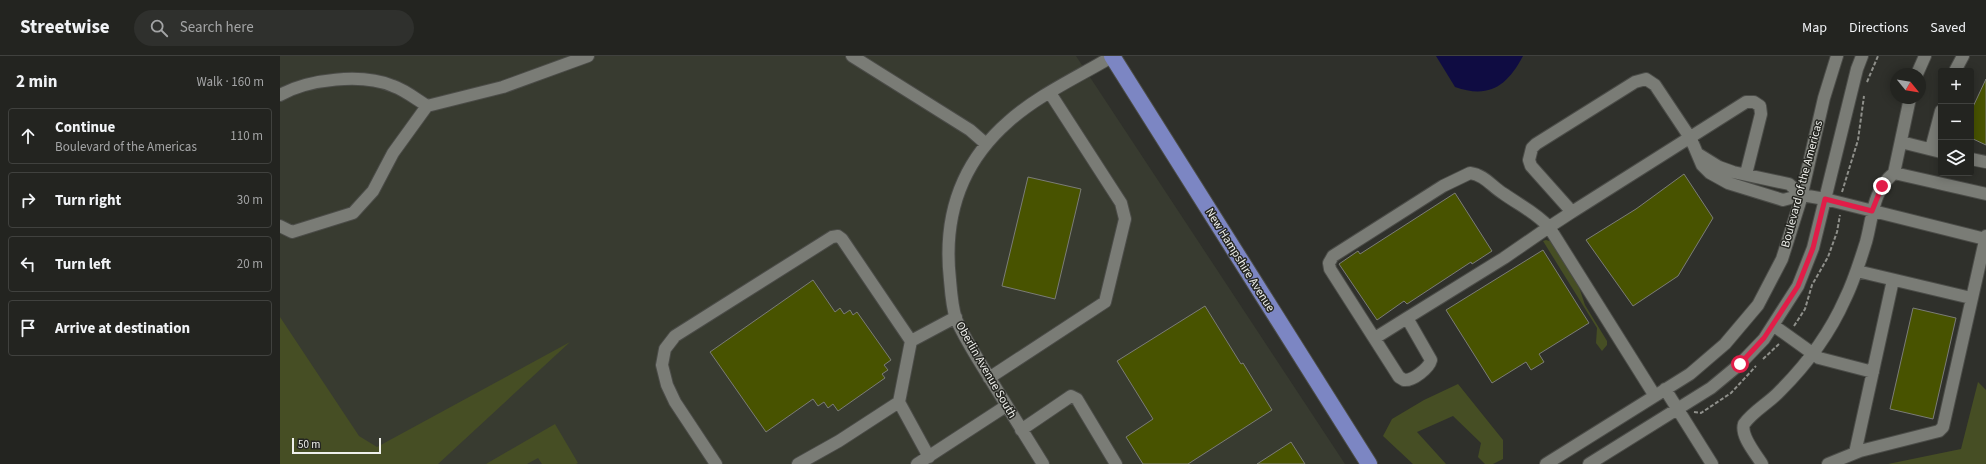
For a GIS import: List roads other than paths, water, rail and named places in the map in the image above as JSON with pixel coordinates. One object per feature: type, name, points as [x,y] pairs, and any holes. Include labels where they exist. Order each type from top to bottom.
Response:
[{"type":"main road","name":"New Hampshire Avenue","points":[[1112,56],[1369,464]]},
{"type":"street","points":[[280,226],[292,232],[353,213],[373,191],[393,153],[427,106],[503,87],[588,56]]},
{"type":"street","points":[[852,56],[970,130],[986,144]]},
{"type":"street","name":"Oberlin Avenue South","points":[[1043,464],[989,378],[956,317],[948,261],[950,228],[960,186],[977,156],[986,144],[1009,121],[1050,93],[1112,56]]},
{"type":"street","name":"Boulevard of the Americas","points":[[1546,464],[1690,374],[1725,344],[1758,305],[1782,259],[1802,195],[1824,98],[1837,56]]},
{"type":"street","name":"Boulevard of the Americas","points":[[1589,464],[1711,388],[1740,364],[1764,338],[1773,325],[1798,286],[1813,248],[1857,69],[1862,56]]},
{"type":"street","points":[[1920,68],[1925,56]]},
{"type":"street","points":[[1957,68],[1963,56]]},
{"type":"street","points":[[280,95],[292,88],[319,82],[354,78],[393,85],[427,106]]},
{"type":"street","points":[[1572,212],[1531,166],[1529,160],[1532,148],[1635,82],[1646,79],[1655,85],[1691,139],[1702,165],[1710,173],[1728,183],[1783,200],[1802,195],[1825,199],[1986,238],[1971,298],[1943,427],[1939,431],[1855,453],[1828,464]]},
{"type":"street","points":[[989,378],[1105,302],[1125,219],[1121,203],[1050,93]]},
{"type":"street","points":[[1375,338],[1504,258],[1572,212],[1691,139],[1746,102],[1751,101],[1757,104],[1762,110],[1746,174]]},
{"type":"street","points":[[1762,464],[1746,439],[1742,428],[1744,424],[1780,392],[1812,353],[1838,312],[1857,271],[1866,240],[1872,211],[1882,186],[1894,173],[1909,104]]},
{"type":"street","points":[[1901,142],[1936,150],[1938,134]]},
{"type":"street","points":[[1698,154],[1719,167],[1732,172],[1790,184],[1802,195]]},
{"type":"street","points":[[1974,160],[1986,162]]},
{"type":"street","points":[[1407,318],[1431,360],[1428,367],[1409,379],[1404,380],[1399,377],[1330,269],[1330,259],[1443,186],[1470,173],[1481,176],[1502,194],[1537,214],[1549,227],[1660,393],[1677,408],[1712,464]]},
{"type":"street","points":[[1894,173],[1986,194]]},
{"type":"street","points":[[716,464],[675,402],[667,384],[662,365],[665,349],[675,336],[832,237],[838,236],[842,239],[911,341],[899,402],[929,456]]},
{"type":"street","points":[[1857,271],[1971,298]]},
{"type":"street","points":[[1855,453],[1893,280]]},
{"type":"street","points":[[911,341],[956,317]]},
{"type":"street","points":[[1773,325],[1812,353],[1827,360],[1873,372]]},
{"type":"street","points":[[1021,430],[1071,396],[1077,399],[1116,464]]},
{"type":"street","points":[[798,464],[839,441],[899,402]]},
{"type":"street","points":[[917,464],[1006,406]]}]
